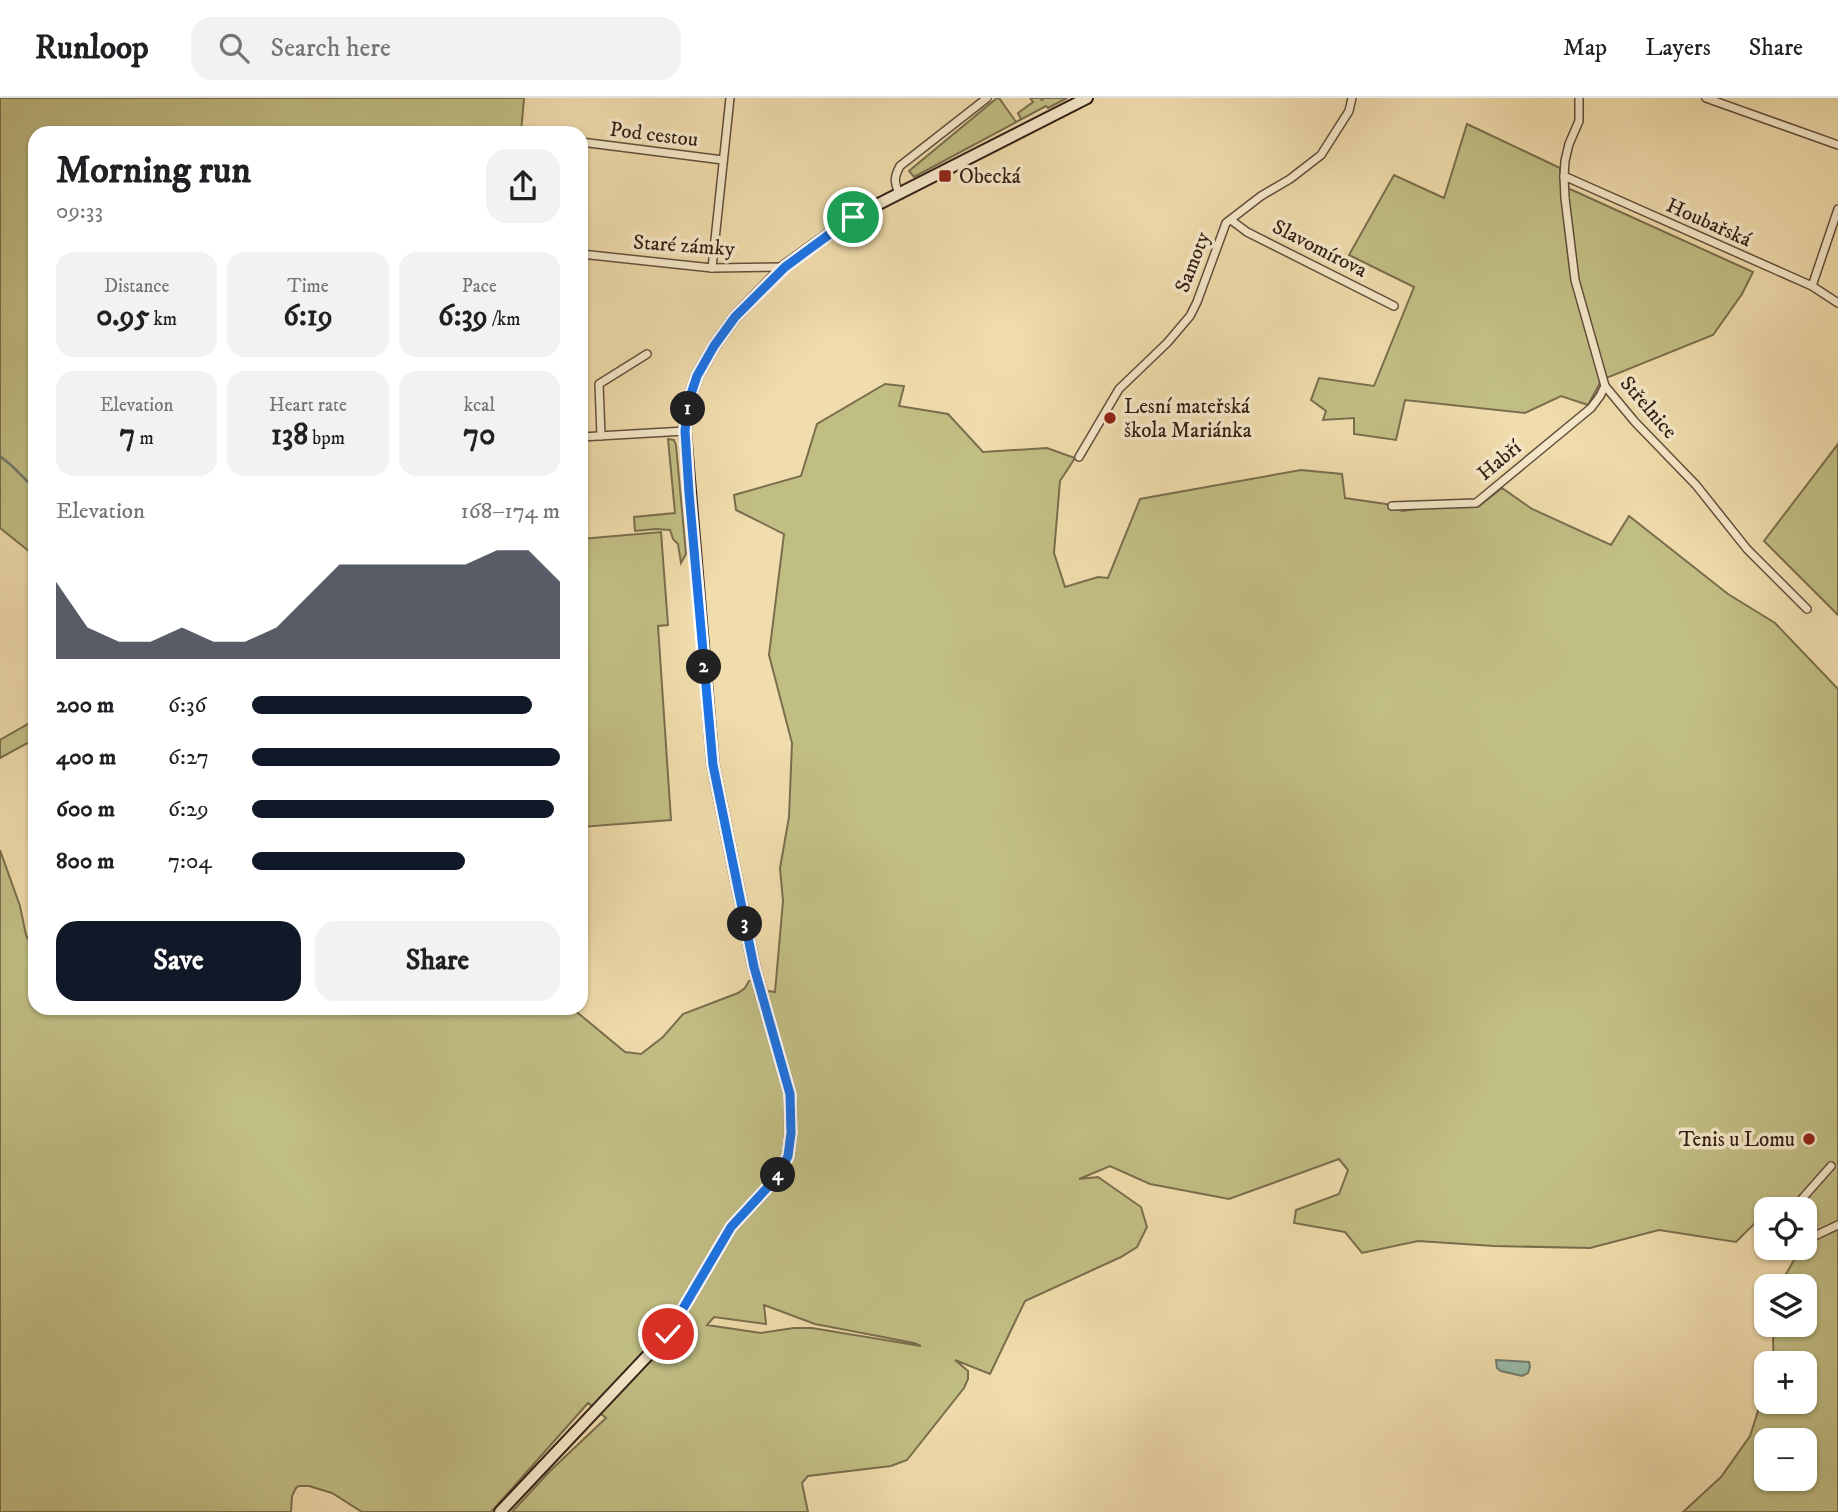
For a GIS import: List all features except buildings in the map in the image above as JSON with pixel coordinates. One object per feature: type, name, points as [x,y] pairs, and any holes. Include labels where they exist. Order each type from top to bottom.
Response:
[{"type":"street","points":[[712,268],[730,98]]},
{"type":"street","points":[[900,193],[894,183],[900,166],[987,98]]},
{"type":"street","points":[[500,1512],[668,1334],[731,1227],[779,1175],[788,1156],[791,1133],[790,1094],[757,978],[713,765],[685,431],[688,403],[697,376],[735,317],[785,267],[848,221],[1087,98]]},
{"type":"street","name":"Samoty","points":[[1079,457],[1119,389],[1190,316],[1226,223],[1321,155],[1349,111],[1352,98]]},
{"type":"street","name":"Střelnice","points":[[1579,98],[1579,121],[1569,144],[1564,176],[1569,237],[1575,280],[1605,386],[1635,422],[1696,485],[1747,549],[1807,608]]},
{"type":"street","points":[[1706,98],[1838,145]]},
{"type":"street","name":"Pod cestou","points":[[588,143],[723,160]]},
{"type":"street","name":"Houbařská","points":[[1564,176],[1812,286],[1838,303]]},
{"type":"street","points":[[1812,286],[1838,209]]},
{"type":"street","name":"Slavomírova","points":[[1231,220],[1247,232],[1394,306]]},
{"type":"street","name":"Staré zámky","points":[[588,255],[712,268],[785,267]]},
{"type":"street","points":[[601,436],[599,384],[647,354]]},
{"type":"street","name":"Habří","points":[[1392,506],[1476,503],[1591,408],[1605,386]]},
{"type":"street","points":[[588,437],[685,431]]},
{"type":"street","points":[[1804,1197],[1831,1166]]},
{"type":"street","points":[[1817,1235],[1838,1225]]},
{"type":"shaded area","points":[[0,98],[524,98],[522,126],[28,126],[28,550],[0,528]]},
{"type":"shaded area","points":[[997,98],[1016,122],[1021,119],[1018,113],[1033,102],[1030,98],[1067,98],[1048,108],[1046,106],[914,177],[909,171]]},
{"type":"shaded area","points":[[1467,124],[1560,168],[1561,185],[1753,272],[1742,294],[1713,335],[1606,378],[1600,383],[1588,405],[1561,396],[1525,413],[1405,400],[1396,440],[1354,434],[1354,418],[1323,420],[1326,411],[1311,400],[1319,378],[1374,386],[1414,287],[1349,255],[1394,175],[1444,198]]},
{"type":"shaded area","points":[[885,384],[904,386],[899,406],[948,414],[983,452],[1047,448],[1075,458],[1060,481],[1054,553],[1065,587],[1098,577],[1108,578],[1140,499],[1301,470],[1342,474],[1345,498],[1386,504],[1402,511],[1442,506],[1478,507],[1502,488],[1532,509],[1611,545],[1629,516],[1728,594],[1775,623],[1838,689],[1838,1512],[1683,1512],[1721,1477],[1750,1436],[1757,1414],[1817,1414],[1817,1351],[1773,1351],[1773,1340],[1773,1337],[1817,1337],[1817,1274],[1786,1274],[1794,1260],[1817,1260],[1817,1197],[1754,1197],[1754,1224],[1736,1242],[1659,1230],[1590,1248],[1418,1241],[1362,1253],[1345,1232],[1294,1223],[1296,1210],[1339,1194],[1348,1170],[1339,1159],[1229,1199],[1150,1184],[1110,1166],[1079,1179],[1098,1177],[1141,1207],[1147,1227],[1137,1247],[1025,1301],[990,1374],[955,1360],[968,1371],[964,1388],[907,1460],[891,1466],[808,1476],[802,1483],[808,1512],[512,1512],[549,1472],[606,1418],[588,1403],[491,1512],[362,1512],[332,1493],[299,1486],[292,1496],[291,1512],[0,1512],[0,850],[20,906],[28,939],[28,1015],[580,1015],[625,1052],[641,1054],[663,1037],[683,1014],[738,993],[749,981],[752,980],[756,997],[769,991],[775,992],[783,901],[780,868],[789,817],[792,743],[769,655],[784,534],[736,510],[734,495],[801,476],[817,424]],"holes":[[[764,1305],[815,1324],[921,1346],[812,1328],[761,1333],[707,1325],[714,1317],[766,1324]]]},
{"type":"shaded area","points":[[668,439],[674,440],[676,445],[686,554],[681,563],[678,544],[670,530],[635,531],[634,517],[675,513]]},
{"type":"shaded area","points":[[1838,444],[1838,615],[1764,541]]},
{"type":"shaded area","points":[[661,532],[668,625],[658,626],[671,820],[588,826],[588,538]]},
{"type":"shaded area","points":[[28,724],[28,743],[0,758],[0,740]]},
{"type":"shaded area","points":[[1496,1360],[1529,1362],[1530,1367],[1528,1373],[1522,1376],[1501,1371],[1497,1368]]},
{"type":"waterway","points":[[0,456],[28,482]]},
{"type":"place","name":"Obecká","points":[[945,176]]},
{"type":"place","name":"Lesní mateřská škola Mariánka","points":[[1110,418]]},
{"type":"place","name":"Tenis u Lomu","points":[[1809,1139]]},
{"type":"route","points":[[668,1334],[731,1227],[779,1175],[788,1156],[791,1133],[790,1094],[754,967],[713,765],[689,493],[685,431],[688,403],[697,376],[735,317],[785,267],[853,217]]}]
